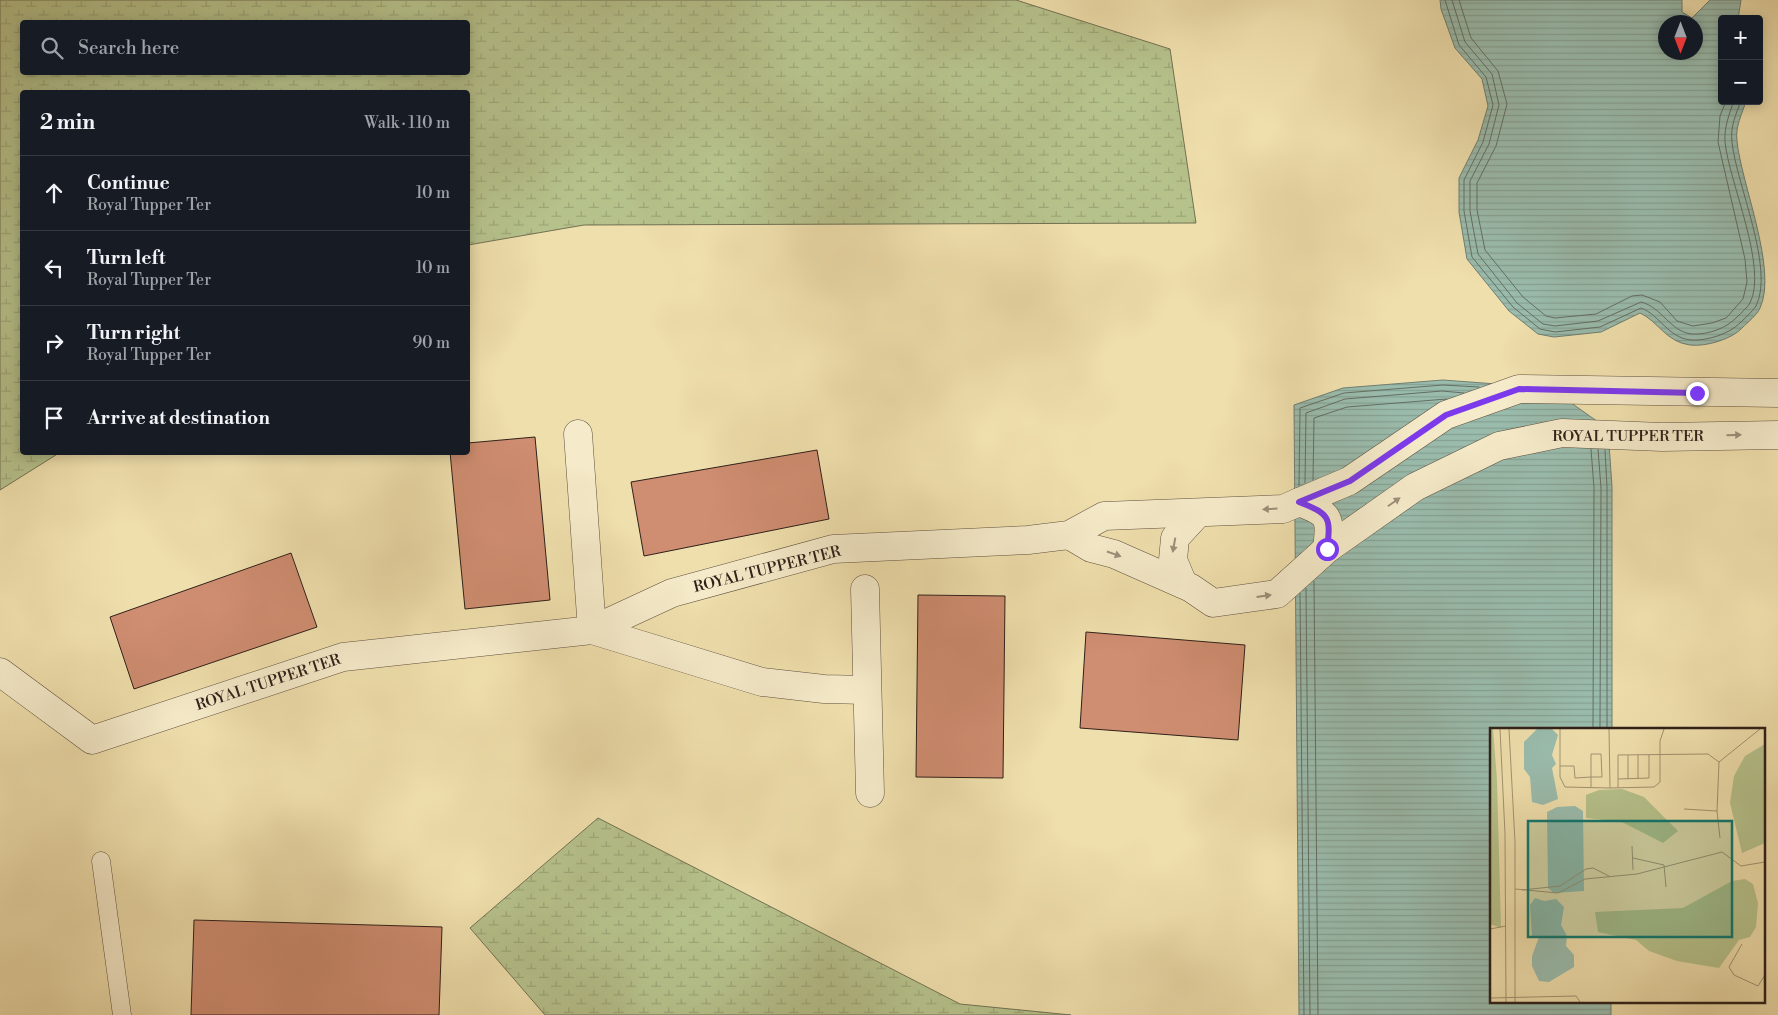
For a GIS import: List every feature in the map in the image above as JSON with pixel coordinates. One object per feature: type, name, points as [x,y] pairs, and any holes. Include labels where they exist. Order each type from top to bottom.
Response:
[{"type":"street","name":"ROYAL TUPPER TER","points":[[0,672],[92,740],[343,657],[592,630],[672,593],[833,549],[1028,540],[1069,536],[1104,516],[1283,509],[1350,481],[1446,415],[1519,389],[1778,394]]},
{"type":"street","name":"ROYAL TUPPER TER","points":[[1069,536],[1091,548],[1114,554],[1184,584],[1213,603],[1277,594],[1327,549],[1415,487],[1500,446],[1562,433],[1662,437],[1778,435]]},
{"type":"street","points":[[578,434],[592,630]]},
{"type":"street","points":[[1299,502],[1324,514],[1330,525],[1327,549]]},
{"type":"street","points":[[1184,584],[1173,560],[1175,538],[1198,513]]},
{"type":"street","points":[[865,589],[870,793]]},
{"type":"street","name":"ROYAL TUPPER TER","points":[[592,630],[762,682],[824,689],[868,690]]},
{"type":"lane","points":[[101,861],[122,1015]]},
{"type":"green space","points":[[0,0],[1016,0],[1170,49],[1196,223],[584,225],[470,245],[470,90],[20,90],[20,455],[56,455],[0,490]]},
{"type":"green space","points":[[598,818],[960,1004],[1071,1015],[545,1015],[470,928]]},
{"type":"water","points":[[1440,0],[1682,0],[1682,12],[1687,15],[1658,15],[1658,60],[1703,60],[1703,15],[1695,15],[1710,0],[1741,0],[1739,15],[1718,15],[1718,105],[1745,105],[1738,126],[1737,141],[1757,226],[1765,272],[1764,292],[1757,313],[1732,336],[1711,343],[1690,345],[1675,340],[1640,313],[1601,332],[1554,337],[1538,334],[1509,311],[1467,259],[1459,212],[1459,178],[1478,140],[1488,106],[1482,79],[1455,48],[1441,9]]},
{"type":"water","points":[[1443,380],[1550,388],[1608,429],[1612,487],[1612,728],[1490,728],[1490,1002],[1611,1002],[1611,1015],[1299,1015],[1294,405],[1343,388]]},
{"type":"building","points":[[535,437],[550,600],[465,609],[450,455],[470,455],[470,443]]},
{"type":"building","points":[[817,450],[829,519],[644,556],[631,482]]},
{"type":"building","points":[[291,553],[317,627],[134,689],[110,617]]},
{"type":"building","points":[[918,595],[1005,596],[1003,778],[916,777]]},
{"type":"building","points":[[1086,632],[1245,645],[1238,740],[1080,728]]},
{"type":"building","points":[[194,920],[442,927],[439,1015],[191,1015]]},
{"type":"route","points":[[1327,549],[1330,525],[1324,514],[1299,502],[1350,481],[1446,415],[1519,389],[1697,393]]}]
